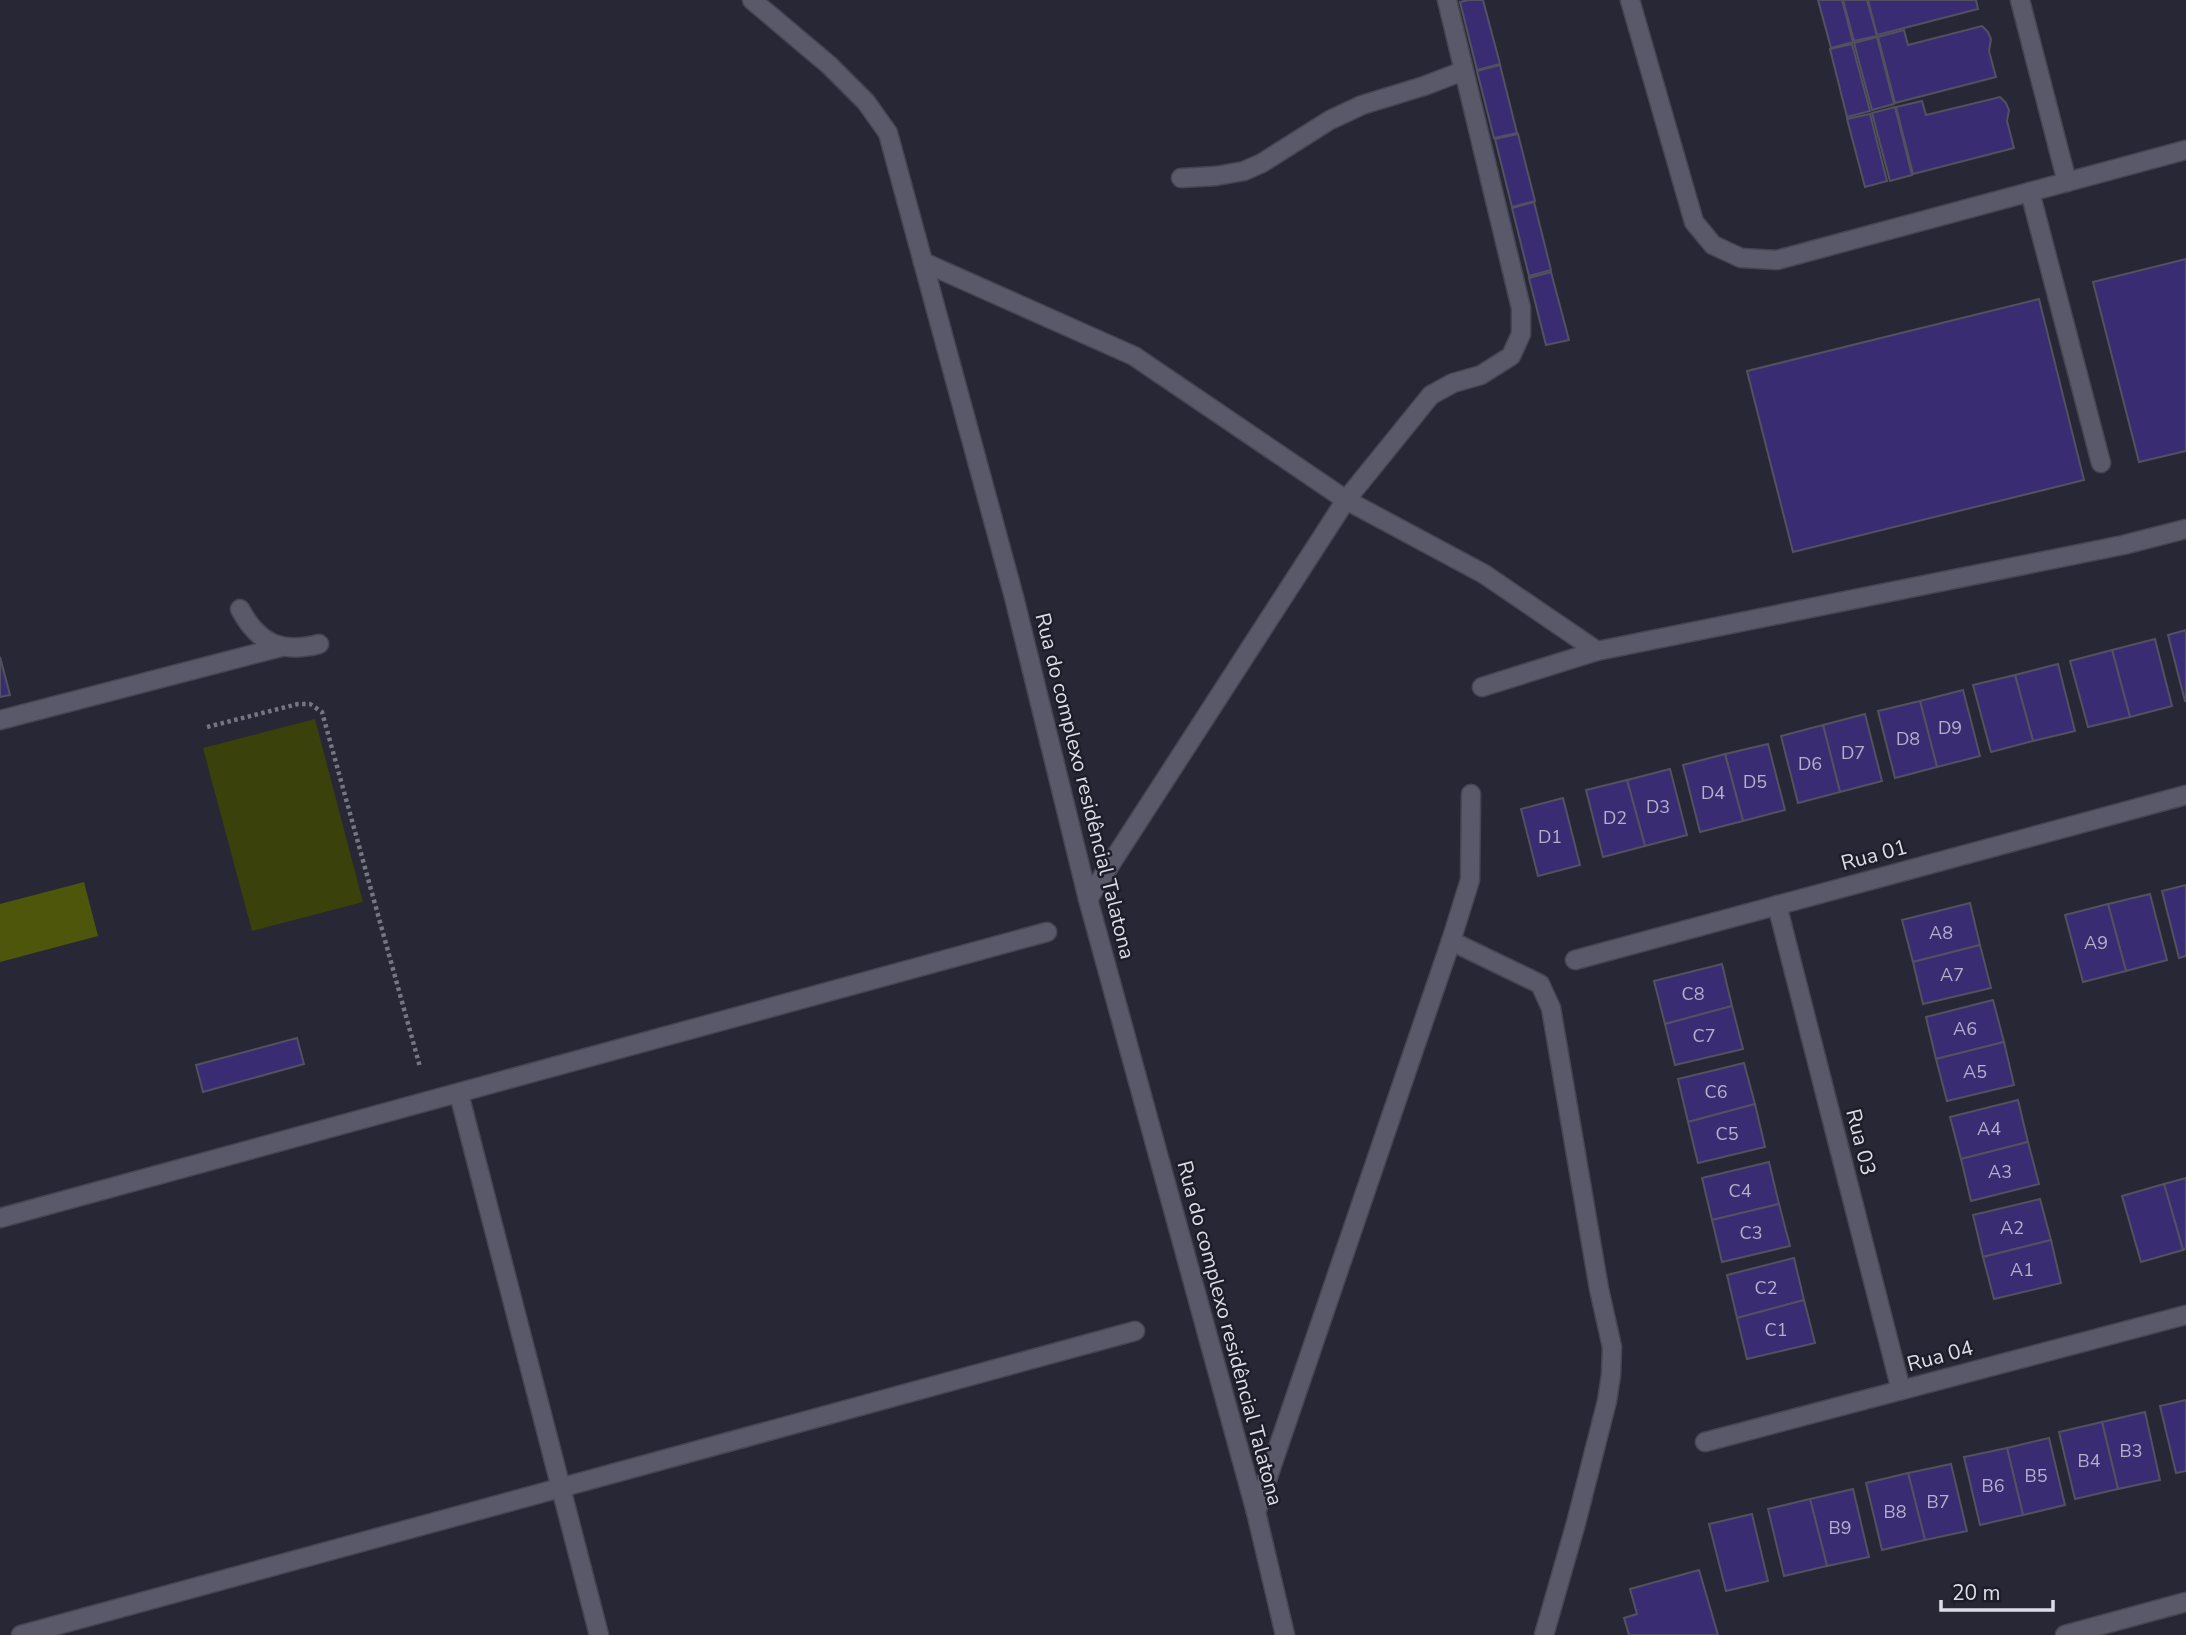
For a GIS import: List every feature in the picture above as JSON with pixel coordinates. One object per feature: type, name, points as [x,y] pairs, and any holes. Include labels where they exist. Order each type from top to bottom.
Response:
[{"type":"street","name":"Rua do complexo residêncial Talatona","points":[[752,0],[829,65],[866,102],[888,133],[1014,597],[1088,899],[1256,1512],[1285,1635]]},
{"type":"street","points":[[1088,899],[1346,500],[1431,395],[1453,383],[1481,375],[1511,356],[1521,334],[1521,308],[1447,0]]},
{"type":"street","points":[[1630,0],[1693,222],[1713,245],[1741,258],[1777,260],[2186,150]]},
{"type":"street","points":[[2020,0],[2067,182]]},
{"type":"street","points":[[1181,178],[1244,172],[1330,120],[1362,105],[1463,71]]},
{"type":"street","points":[[2030,192],[2101,463]]},
{"type":"street","points":[[923,262],[1133,356],[1346,500],[1484,574],[1597,651]]},
{"type":"street","points":[[1482,687],[1597,651],[2123,545],[2186,529]]},
{"type":"street","points":[[240,609],[249,626],[263,639],[300,649],[318,644]]},
{"type":"street","points":[[0,720],[281,646]]},
{"type":"street","points":[[1256,1512],[1470,880],[1471,794]]},
{"type":"street","name":"Rua 01","points":[[1575,960],[2186,795]]},
{"type":"street","name":"Rua 03","points":[[1777,905],[1901,1390]]},
{"type":"street","points":[[0,1218],[1047,932]]},
{"type":"street","points":[[1451,941],[1540,984],[1551,1008],[1599,1289],[1612,1347],[1607,1401],[1544,1635]]},
{"type":"street","points":[[460,1094],[599,1635]]},
{"type":"street","name":"Rua 04","points":[[1705,1442],[2186,1315]]},
{"type":"street","points":[[21,1635],[1135,1331]]},
{"type":"street","points":[[2065,1635],[2186,1602]]},
{"type":"path","points":[[207,727],[298,704],[310,704],[322,712],[420,1067]]},
{"type":"shaded area","points":[[315,719],[363,902],[252,931],[203,748]]},
{"type":"shaded area","points":[[84,882],[98,936],[0,962],[0,904]]},
{"type":"building","points":[[1483,0],[1500,64],[1477,70],[1460,2]]},
{"type":"building","points":[[1818,0],[1842,0],[1853,42],[1831,48]]},
{"type":"building","points":[[1843,0],[1867,0],[1877,36],[1854,41]]},
{"type":"building","points":[[1868,0],[1976,0],[1978,9],[1877,35]]},
{"type":"building","points":[[1982,26],[1991,39],[1989,51],[1996,77],[1895,103],[1878,37],[1904,30],[1908,45]]},
{"type":"building","points":[[1877,37],[1894,104],[1872,110],[1854,43]]},
{"type":"building","points":[[1852,44],[1870,111],[1847,117],[1830,49]]},
{"type":"building","points":[[1500,65],[1517,133],[1494,138],[1477,71]]},
{"type":"building","points":[[2000,97],[2009,110],[2007,121],[2014,148],[1913,174],[1896,107],[1922,101],[1926,115]]},
{"type":"building","points":[[1895,107],[1912,175],[1890,181],[1872,113]]},
{"type":"building","points":[[1870,114],[1887,181],[1865,187],[1847,119]]},
{"type":"building","points":[[1518,134],[1535,201],[1512,207],[1495,139]]},
{"type":"building","points":[[1534,202],[1551,270],[1529,276],[1512,208]]},
{"type":"building","points":[[2186,259],[2186,451],[2139,462],[2093,282]]},
{"type":"building","points":[[1551,272],[1569,340],[1546,345],[1529,278]]},
{"type":"building","points":[[2039,299],[2084,480],[1793,552],[1747,371]]},
{"type":"building","points":[[2186,630],[2186,701],[2185,701],[2168,635]]},
{"type":"building","points":[[2155,639],[2172,706],[2130,717],[2112,650]]},
{"type":"building","points":[[2112,650],[2130,717],[2088,727],[2070,661]]},
{"type":"building","points":[[0,657],[10,695],[0,697]]},
{"type":"building","points":[[2058,664],[2075,731],[2033,741],[2015,675]]},
{"type":"building","points":[[2015,675],[2033,741],[1991,752],[1973,685]]},
{"type":"building","points":[[1963,690],[1980,756],[1937,767],[1920,701]]},
{"type":"building","points":[[1920,701],[1937,767],[1895,778],[1878,711]]},
{"type":"building","points":[[1865,714],[1882,781],[1840,792],[1823,725]]},
{"type":"building","points":[[1823,725],[1840,792],[1798,803],[1781,736]]},
{"type":"building","points":[[1768,744],[1785,810],[1743,821],[1725,754]]},
{"type":"building","points":[[1725,754],[1743,821],[1700,832],[1683,765]]},
{"type":"building","points":[[1670,769],[1687,835],[1645,846],[1627,780]]},
{"type":"building","points":[[1627,780],[1645,846],[1603,857],[1586,790]]},
{"type":"building","points":[[1563,798],[1580,865],[1538,876],[1521,809]]},
{"type":"building","points":[[2186,885],[2186,956],[2179,958],[2162,891]]},
{"type":"building","points":[[2150,894],[2167,960],[2126,971],[2108,904]]},
{"type":"building","points":[[1970,903],[1980,945],[1913,962],[1902,920]]},
{"type":"building","points":[[2108,904],[2126,971],[2083,982],[2065,915]]},
{"type":"building","points":[[1980,945],[1991,988],[1923,1004],[1913,962]]},
{"type":"building","points":[[1722,964],[1732,1006],[1665,1024],[1654,981]]},
{"type":"building","points":[[1993,1000],[2004,1042],[1936,1059],[1926,1017]]},
{"type":"building","points":[[1732,1006],[1743,1049],[1675,1065],[1665,1024]]},
{"type":"building","points":[[297,1038],[304,1064],[203,1092],[196,1065]]},
{"type":"building","points":[[2004,1042],[2014,1085],[1947,1101],[1936,1059]]},
{"type":"building","points":[[1744,1063],[1755,1104],[1688,1122],[1678,1079]]},
{"type":"building","points":[[2018,1100],[2028,1142],[1961,1159],[1950,1117]]},
{"type":"building","points":[[1755,1104],[1765,1147],[1698,1163],[1688,1122]]},
{"type":"building","points":[[2028,1142],[2039,1184],[1971,1201],[1961,1159]]},
{"type":"building","points":[[1769,1162],[1779,1204],[1712,1220],[1702,1178]]},
{"type":"building","points":[[2186,1178],[2186,1249],[2183,1250],[2164,1184]]},
{"type":"building","points":[[2164,1184],[2183,1250],[2141,1262],[2122,1196]]},
{"type":"building","points":[[2040,1199],[2051,1240],[1983,1257],[1973,1215]]},
{"type":"building","points":[[1779,1204],[1790,1246],[1722,1262],[1712,1220]]},
{"type":"building","points":[[2051,1240],[2061,1283],[1994,1299],[1983,1257]]},
{"type":"building","points":[[1794,1258],[1804,1300],[1737,1318],[1727,1275]]},
{"type":"building","points":[[1804,1300],[1815,1343],[1747,1359],[1737,1318]]},
{"type":"building","points":[[2186,1400],[2186,1471],[2176,1473],[2160,1406]]},
{"type":"building","points":[[2145,1412],[2160,1480],[2118,1489],[2102,1422]]},
{"type":"building","points":[[2102,1422],[2118,1489],[2075,1499],[2059,1432]]},
{"type":"building","points":[[2049,1438],[2065,1505],[2023,1515],[2007,1448]]},
{"type":"building","points":[[2007,1448],[2023,1515],[1980,1525],[1964,1457]]},
{"type":"building","points":[[1951,1464],[1967,1531],[1925,1540],[1908,1473]]},
{"type":"building","points":[[1908,1473],[1925,1540],[1882,1550],[1866,1483]]},
{"type":"building","points":[[1853,1489],[1869,1557],[1827,1566],[1810,1499]]},
{"type":"building","points":[[1810,1499],[1827,1566],[1784,1576],[1768,1509]]},
{"type":"building","points":[[1752,1514],[1768,1581],[1726,1591],[1709,1524]]},
{"type":"building","points":[[1699,1570],[1718,1635],[1629,1635],[1624,1618],[1637,1614],[1630,1589]]}]
